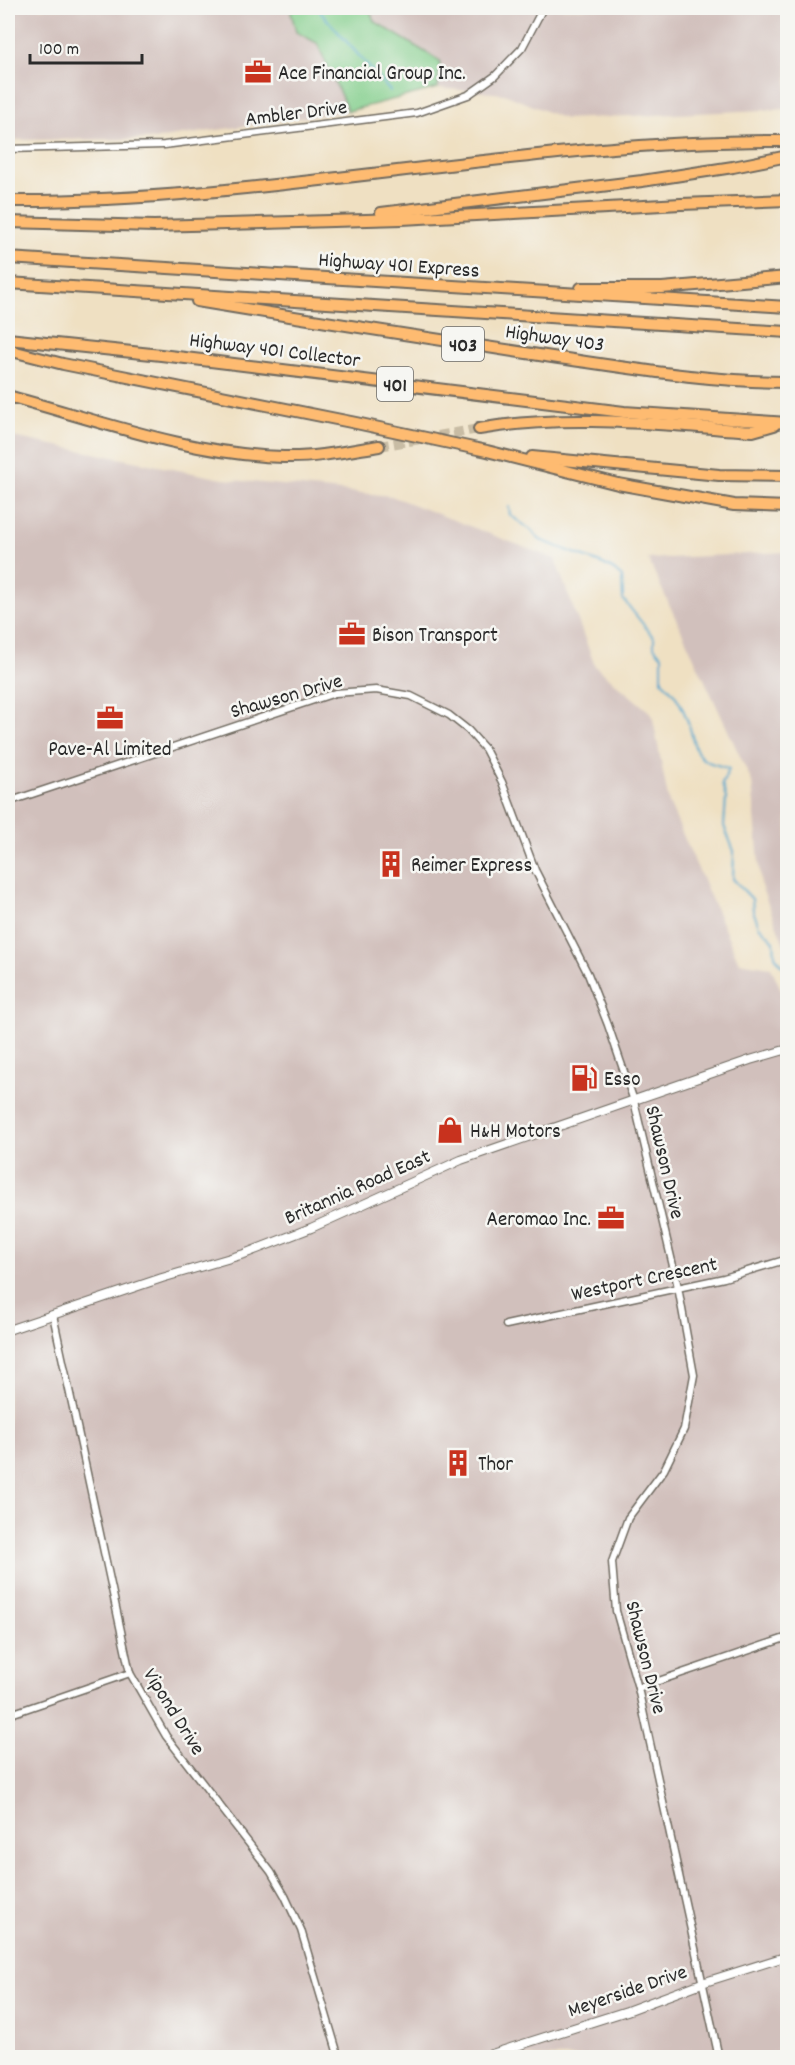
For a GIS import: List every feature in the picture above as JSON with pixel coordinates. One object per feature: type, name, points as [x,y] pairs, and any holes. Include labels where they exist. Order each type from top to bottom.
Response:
[{"type":"highway","points":[[8,201],[110,200],[201,194],[628,147],[729,141],[788,141]]},
{"type":"highway","points":[[325,220],[642,181],[788,156]]},
{"type":"highway","points":[[8,222],[154,226],[402,219],[788,200]]},
{"type":"highway","name":"Highway 401 Express","points":[[8,258],[788,307]]},
{"type":"highway","name":"Highway 403","points":[[477,288],[662,288],[788,277]]},
{"type":"highway","name":"Highway 401 Express","points":[[8,283],[788,332]]},
{"type":"highway","name":"Highway 403","points":[[141,292],[394,334],[625,367],[758,382],[788,382]]},
{"type":"highway","name":"Highway 401 Collector","points":[[8,339],[160,355],[624,412],[785,423]]},
{"type":"highway","points":[[8,350],[63,364],[487,451],[618,484],[734,506],[788,507]]},
{"type":"highway","points":[[8,396],[171,441],[237,454],[285,458],[322,456],[380,446]]},
{"type":"highway","points":[[479,429],[540,421],[601,422],[753,431],[785,423]]},
{"type":"highway","points":[[487,451],[614,466],[719,475],[788,476]]},
{"type":"street","name":"Ambler Drive","points":[[8,149],[164,145],[417,113],[468,95],[495,76],[522,48],[543,8]]},
{"type":"street","name":"Shawson Drive","points":[[8,802],[335,693],[376,690],[411,696],[449,715],[468,730],[485,749],[502,782],[535,870],[588,974],[634,1101],[678,1287],[694,1375],[684,1429],[664,1470],[628,1518],[612,1562],[616,1611],[638,1688],[719,2058]]},
{"type":"street","name":"Britannia Road East","points":[[8,1330],[162,1278],[244,1254],[315,1227],[461,1160],[788,1049]]},
{"type":"street","name":"Westport Crescent","points":[[506,1325],[724,1278],[788,1258]]},
{"type":"street","name":"Vipond Drive","points":[[53,1315],[130,1673],[166,1736],[271,1872],[285,1896],[301,1929],[339,2058]]},
{"type":"street","points":[[638,1688],[788,1637]]},
{"type":"street","points":[[8,1715],[130,1673]]},
{"type":"street","name":"Meyerside Drive","points":[[479,2058],[788,1956]]},
{"type":"shaded area","points":[[8,8],[290,8],[296,32],[317,43],[348,111],[155,139],[8,140]]},
{"type":"shaded area","points":[[369,8],[787,8],[787,109],[565,119],[504,94],[438,88],[440,61],[374,21]]},
{"type":"shaded area","points":[[8,436],[223,479],[391,496],[555,559],[595,666],[652,714],[669,803],[739,962],[771,967],[787,1003],[787,2057],[8,2057]]},
{"type":"shaded area","points":[[788,552],[787,952],[761,886],[752,782],[648,559]]},
{"type":"green space","points":[[290,8],[369,8],[374,21],[440,61],[438,88],[348,111],[317,43],[296,32]]},
{"type":"waterway","points":[[317,8],[390,91]]},
{"type":"waterway","points":[[509,507],[510,515],[531,530],[540,540],[603,564],[622,577],[623,599],[654,638],[654,647],[662,656],[662,681],[682,706],[697,752],[705,761],[729,769],[722,784],[726,798],[724,826],[734,851],[733,879],[752,899],[753,911],[759,926],[774,941],[775,956],[788,972]]},
{"type":"tunnel","points":[[379,446],[479,429]]},
{"type":"place","name":"Ace Financial Group Inc.","points":[[258,72]]},
{"type":"place","name":"Bison Transport","points":[[352,634]]},
{"type":"place","name":"Pave-Al Limited","points":[[110,718]]},
{"type":"place","name":"Reimer Express","points":[[391,864]]},
{"type":"place","name":"Esso","points":[[584,1078]]},
{"type":"place","name":"H&H Motors","points":[[450,1130]]},
{"type":"place","name":"Aeromao Inc.","points":[[611,1218]]},
{"type":"place","name":"Thor","points":[[458,1463]]}]
